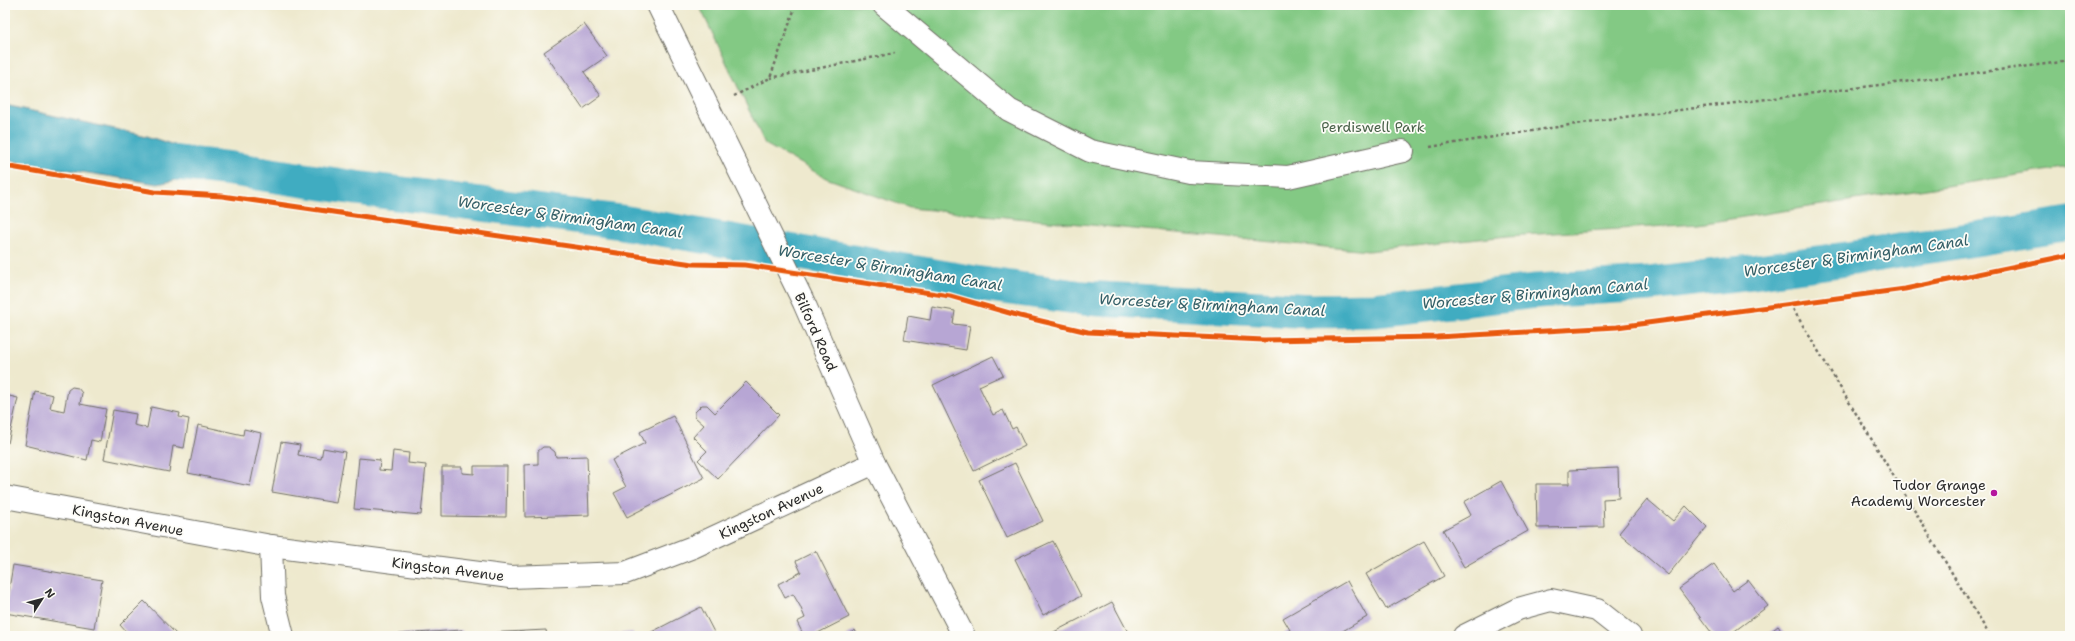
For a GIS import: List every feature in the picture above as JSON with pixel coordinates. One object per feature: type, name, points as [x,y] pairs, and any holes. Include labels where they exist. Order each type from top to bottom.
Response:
[{"type":"street","name":"Bilford Road","points":[[658,5],[811,319],[874,463],[964,636]]},
{"type":"street","points":[[884,5],[1009,110],[1090,151],[1189,172],[1288,177],[1403,151]]},
{"type":"street","name":"Kingston Avenue","points":[[5,497],[271,546],[510,577],[624,573],[693,547],[874,463]]},
{"type":"street","points":[[271,546],[274,596],[284,636]]},
{"type":"street","points":[[1464,636],[1518,609],[1551,600],[1597,610],[1630,636]]},
{"type":"path","points":[[770,78],[796,5]]},
{"type":"path","points":[[709,108],[770,78],[932,46]]},
{"type":"path","points":[[1403,151],[1608,119],[2070,61]]},
{"type":"path","points":[[1782,305],[1798,303]]},
{"type":"path","points":[[1790,304],[1990,636]]},
{"type":"green space","name":"Perdiswell Park","points":[[699,5],[2070,5],[2070,167],[1698,224],[1507,236],[1368,251],[910,208],[826,178],[765,144]]},
{"type":"water","points":[[5,105],[147,136],[216,159],[214,172],[158,184],[5,160]]},
{"type":"building","points":[[584,24],[607,56],[584,72],[601,96],[583,109],[544,52]]},
{"type":"building","points":[[932,307],[955,311],[953,324],[970,326],[966,350],[904,340],[908,316],[930,320]]},
{"type":"building","points":[[993,356],[1003,375],[979,386],[993,415],[1003,410],[1012,429],[1016,427],[1025,446],[974,471],[933,385]]},
{"type":"building","points":[[746,382],[779,415],[718,479],[698,460],[707,451],[693,437],[704,425],[695,417],[695,412],[702,405],[707,405],[715,413]]},
{"type":"building","points":[[72,387],[78,388],[82,393],[80,404],[106,409],[100,442],[91,440],[87,460],[25,445],[35,391],[53,395],[50,408],[64,411],[68,390]]},
{"type":"building","points":[[5,395],[18,398],[8,443],[5,442]]},
{"type":"building","points":[[151,407],[180,413],[179,417],[189,419],[184,448],[173,446],[169,472],[104,459],[113,410],[136,414],[134,425],[147,428]]},
{"type":"building","points":[[673,416],[704,478],[627,517],[614,493],[626,487],[612,460],[645,443],[640,432]]},
{"type":"building","points":[[198,425],[243,435],[244,429],[261,433],[250,486],[188,473]]},
{"type":"building","points":[[281,442],[300,445],[298,455],[321,459],[323,448],[345,452],[336,503],[272,492]]},
{"type":"building","points":[[543,447],[549,447],[555,452],[556,457],[587,456],[589,515],[525,517],[524,465],[538,464],[538,451]]},
{"type":"building","points":[[393,451],[409,453],[408,463],[426,465],[421,515],[354,509],[359,458],[380,460],[379,470],[391,471]]},
{"type":"building","points":[[1015,463],[1043,521],[1007,538],[979,480]]},
{"type":"building","points":[[474,466],[507,466],[506,517],[442,516],[442,467],[462,467],[462,473],[474,474]]},
{"type":"building","points":[[1618,468],[1619,498],[1603,499],[1604,527],[1537,528],[1536,484],[1569,484],[1569,470]]},
{"type":"building","points":[[1501,481],[1528,531],[1464,567],[1443,530],[1471,515],[1464,502]]},
{"type":"building","points":[[1647,499],[1673,521],[1686,506],[1707,527],[1668,575],[1619,533]]},
{"type":"building","points":[[1053,541],[1081,596],[1043,615],[1015,559]]},
{"type":"building","points":[[1424,541],[1444,576],[1386,609],[1366,574]]},
{"type":"building","points":[[816,551],[849,617],[812,636],[804,636],[797,622],[805,618],[800,606],[793,594],[785,598],[778,584],[801,572],[796,561]]},
{"type":"building","points":[[1714,564],[1733,591],[1748,580],[1768,606],[1728,636],[1714,636],[1679,589]]},
{"type":"building","points":[[13,565],[102,580],[94,628],[5,613]]},
{"type":"building","points":[[1347,581],[1367,617],[1334,636],[1279,636],[1290,630],[1283,618]]},
{"type":"building","points":[[144,601],[178,636],[126,636],[128,634],[120,625]]},
{"type":"building","points":[[1112,602],[1130,636],[1051,636],[1050,634]]},
{"type":"building","points":[[701,607],[716,636],[644,636],[673,621]]},
{"type":"building","points":[[1778,626],[1786,636],[1765,636]]},
{"type":"building","points":[[462,630],[463,636],[386,636],[386,635]]},
{"type":"building","points":[[546,630],[547,636],[466,636],[465,634]]},
{"type":"building","points":[[855,630],[858,636],[846,636]]},
{"type":"building","points":[[633,632],[633,636],[604,635]]},
{"type":"waterway","name":"Worcester & Birmingham Canal","points":[[168,162],[232,169],[356,188],[621,222],[975,283],[1083,298],[1312,311],[1375,310],[1536,291],[1649,284],[1854,258],[2070,224]]},
{"type":"cycle path","points":[[5,166],[155,192],[222,196],[693,264],[745,265],[950,296],[1020,316],[1088,332],[1264,340],[1437,337],[1617,327],[1905,289],[2070,255]]},
{"type":"place","name":"Tudor Grange Academy Worcester","points":[[1994,493]]}]
